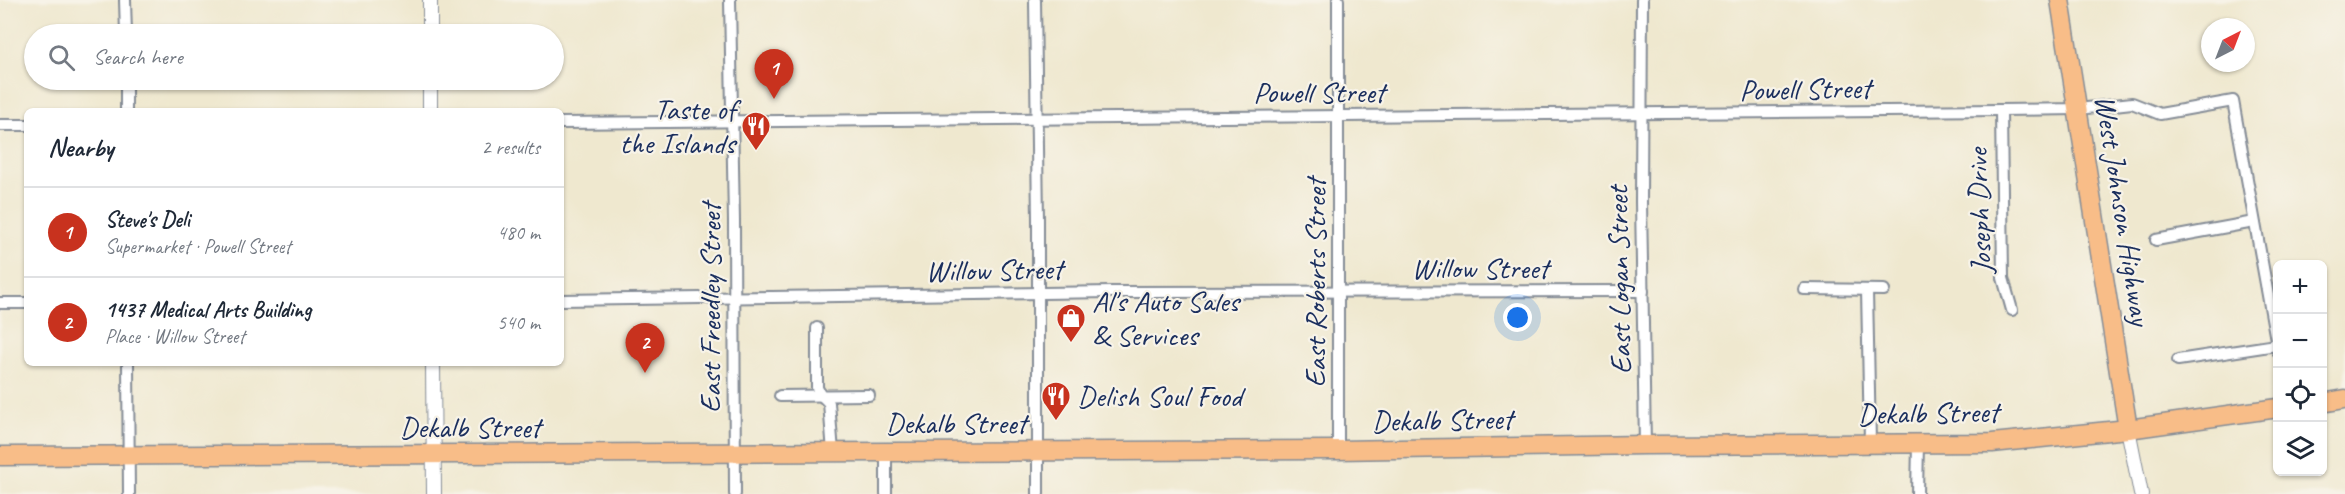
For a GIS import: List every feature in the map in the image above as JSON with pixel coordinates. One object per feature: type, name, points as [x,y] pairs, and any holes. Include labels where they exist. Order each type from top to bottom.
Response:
[{"type":"highway","name":"West Johnson Highway","points":[[2060,0],[2128,429]]},
{"type":"highway","name":"Dekalb Street","points":[[0,456],[434,456],[1992,443],[2128,429],[2273,409]]},
{"type":"street","points":[[125,0],[126,24]]},
{"type":"street","points":[[430,0],[430,24]]},
{"type":"street","name":"East Freedley Street","points":[[730,0],[735,494]]},
{"type":"street","points":[[1035,0],[1038,494]]},
{"type":"street","name":"East Roberts Street","points":[[1338,0],[1340,116],[1338,450]]},
{"type":"street","name":"East Logan Street","points":[[1642,0],[1641,114],[1646,445]]},
{"type":"street","points":[[126,90],[126,108]]},
{"type":"street","points":[[430,90],[430,108]]},
{"type":"street","name":"Powell Street","points":[[564,123],[2001,110],[2078,109],[2132,103],[2160,114],[2233,101],[2254,222]]},
{"type":"street","name":"Joseph Drive","points":[[2001,110],[2003,278],[2012,310]]},
{"type":"street","points":[[0,125],[24,125]]},
{"type":"street","points":[[2156,240],[2254,222],[2273,326]]},
{"type":"street","points":[[1804,289],[1884,290]]},
{"type":"street","points":[[1867,290],[1870,443]]},
{"type":"street","name":"Willow Street","points":[[564,300],[1038,294],[1643,291]]},
{"type":"street","points":[[0,303],[24,303]]},
{"type":"street","points":[[817,328],[817,388],[829,403],[833,452]]},
{"type":"street","points":[[2178,360],[2273,348]]},
{"type":"street","points":[[128,366],[129,494]]},
{"type":"street","points":[[433,366],[434,494]]},
{"type":"street","points":[[780,396],[869,395]]},
{"type":"street","points":[[2128,429],[2140,494]]},
{"type":"street","points":[[1917,494],[1918,442]]},
{"type":"street","points":[[886,451],[886,494]]},
{"type":"place","name":"Steve's Deli","points":[[774,99]]},
{"type":"place","name":"Taste of the Islands","points":[[756,152]]},
{"type":"place","name":"Al's Auto Sales & Services","points":[[1071,344]]},
{"type":"place","name":"1437 Medical Arts Building","points":[[645,373]]},
{"type":"place","name":"Delish Soul Food","points":[[1056,422]]}]
